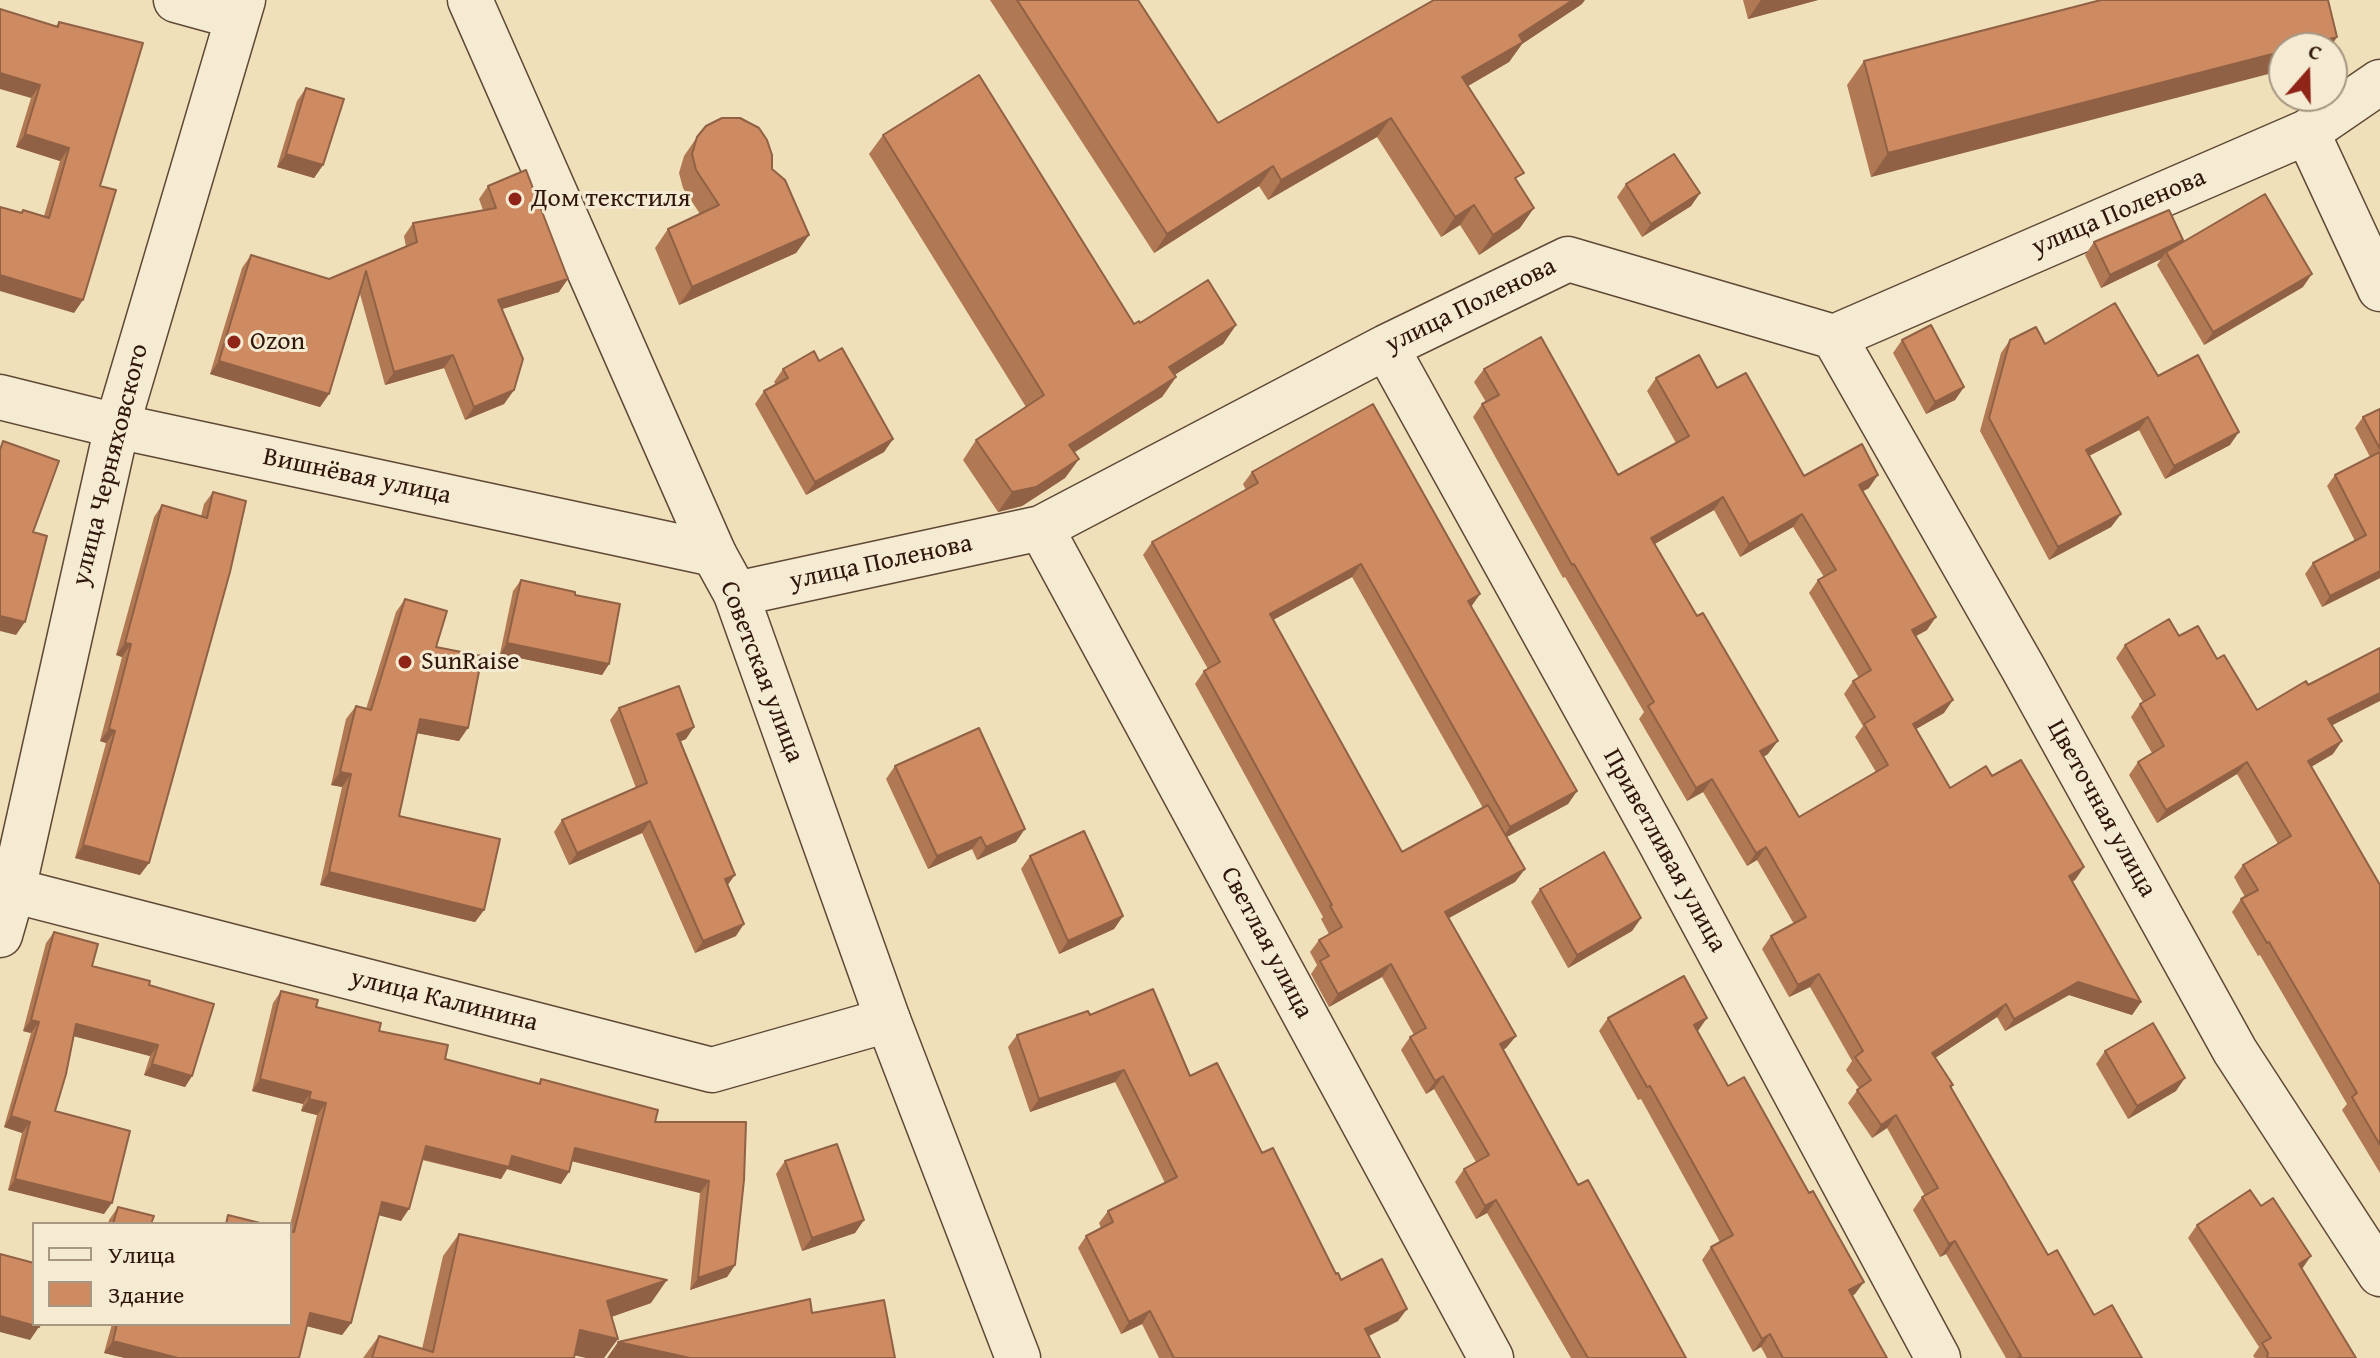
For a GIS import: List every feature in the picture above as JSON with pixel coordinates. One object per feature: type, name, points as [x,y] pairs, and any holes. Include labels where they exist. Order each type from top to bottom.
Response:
[{"type":"street","points":[[176,0],[240,8]]},
{"type":"street","name":"Советская улица","points":[[470,0],[714,554],[736,594],[888,1020],[1018,1358]]},
{"type":"street","name":"улица Черняховского","points":[[0,935],[6,888],[117,426],[240,8]]},
{"type":"street","name":"улица Поленова","points":[[736,594],[1041,528],[1386,347],[1568,259],[1834,337],[2307,132],[2380,82]]},
{"type":"street","points":[[2307,132],[2380,289]]},
{"type":"street","name":"Цветочная улица","points":[[1834,337],[2023,668],[2235,1051],[2380,1274]]},
{"type":"street","name":"Приветливая улица","points":[[1386,347],[1659,840],[1938,1358]]},
{"type":"street","name":"Вишнёвая улица","points":[[0,397],[117,426],[714,554]]},
{"type":"street","name":"Светлая улица","points":[[1041,528],[1491,1358]]},
{"type":"street","name":"улица Калинина","points":[[6,888],[712,1070],[888,1020]]},
{"type":"building","points":[[1017,0],[1138,0],[1218,123],[1434,0],[1573,0],[1519,35],[1523,42],[1462,77],[1524,173],[1515,178],[1534,208],[1493,235],[1474,205],[1455,217],[1391,118],[1281,180],[1273,166],[1167,234]]},
{"type":"building","points":[[2101,0],[2328,0],[2336,32],[2268,32],[2268,55],[1888,153],[1864,61]]},
{"type":"building","points":[[0,9],[58,27],[59,22],[143,43],[100,186],[116,190],[83,300],[0,275],[0,207],[49,218],[69,148],[25,134],[40,85],[0,73]]},
{"type":"building","points":[[979,75],[1134,324],[1208,280],[1236,325],[1169,367],[1176,377],[1069,445],[1079,459],[1036,487],[1012,492],[976,440],[1044,395],[883,135]]},
{"type":"building","points":[[306,88],[344,99],[323,165],[286,154]]},
{"type":"building","points":[[722,118],[740,118],[759,128],[772,155],[772,169],[785,180],[809,235],[692,287],[668,229],[719,205],[696,170],[692,154],[697,137],[706,126]]},
{"type":"building","points":[[1674,154],[1700,193],[1651,224],[1626,184]]},
{"type":"building","points":[[526,170],[568,279],[498,300],[523,359],[514,390],[474,407],[453,355],[394,372],[366,271],[329,394],[219,361],[251,255],[329,279],[417,242],[413,223],[496,208],[488,186]]},
{"type":"building","points":[[2265,194],[2312,274],[2213,332],[2166,252]]},
{"type":"building","points":[[2169,210],[2183,240],[2110,275],[2094,242]]},
{"type":"building","points":[[2115,303],[2158,376],[2198,355],[2239,432],[2174,466],[2148,417],[2086,450],[2121,514],[2058,547],[1989,418],[2010,340],[2036,327],[2045,344]]},
{"type":"building","points":[[1931,325],[1964,387],[1935,402],[1902,340]]},
{"type":"building","points":[[1541,337],[1618,475],[1689,436],[1656,378],[1699,355],[1717,388],[1746,373],[1804,476],[1862,444],[1878,475],[1859,485],[1936,617],[1912,630],[1953,700],[1913,724],[1950,788],[1986,766],[1992,776],[2021,760],[2084,867],[2069,876],[2141,1002],[2078,982],[2014,1019],[2006,1004],[1932,1053],[2048,1255],[2057,1250],[2094,1315],[2112,1305],[2142,1358],[2018,1358],[2021,1356],[1955,1241],[1949,1244],[1922,1197],[1938,1188],[1896,1115],[1881,1125],[1857,1090],[1871,1080],[1855,1057],[1863,1051],[1819,974],[1798,985],[1771,936],[1806,917],[1766,847],[1756,853],[1712,779],[1696,788],[1648,706],[1654,702],[1572,565],[1482,404],[1499,395],[1484,369]],"holes":[[[1723,497],[1749,544],[1802,514],[1836,570],[1818,580],[1871,670],[1853,681],[1875,717],[1864,724],[1888,765],[1799,817],[1760,751],[1778,741],[1703,613],[1697,616],[1651,538]]]},
{"type":"building","points":[[842,348],[893,439],[815,482],[764,391],[788,378],[783,369],[814,351],[819,361]]},
{"type":"building","points":[[1373,404],[1480,594],[1468,601],[1577,791],[1510,827],[1361,564],[1270,614],[1402,852],[1488,805],[1525,869],[1445,912],[1516,1036],[1500,1044],[1578,1185],[1588,1180],[1686,1358],[1588,1358],[1496,1200],[1485,1206],[1464,1169],[1489,1155],[1443,1076],[1435,1081],[1410,1037],[1426,1028],[1391,964],[1338,994],[1320,961],[1329,956],[1319,940],[1342,927],[1204,671],[1220,662],[1152,542],[1258,483],[1252,472]]},
{"type":"building","points":[[2380,409],[2380,449],[2363,417]]},
{"type":"building","points":[[3,441],[59,461],[33,532],[47,536],[25,622],[0,616],[0,450]]},
{"type":"building","points":[[2380,452],[2380,571],[2330,596],[2313,563],[2366,535],[2335,475]]},
{"type":"building","points":[[213,492],[246,501],[230,572],[149,863],[83,845],[115,731],[109,729],[131,644],[125,643],[162,505],[207,518]]},
{"type":"building","points":[[521,580],[620,604],[609,664],[507,643]]},
{"type":"building","points":[[405,599],[447,611],[436,647],[482,656],[468,728],[420,719],[399,816],[500,839],[484,910],[329,872],[351,774],[340,772],[356,706],[371,710]]},
{"type":"building","points":[[2169,619],[2179,636],[2198,626],[2217,659],[2224,655],[2257,710],[2306,681],[2308,685],[2380,648],[2380,693],[2328,719],[2342,741],[2308,761],[2380,885],[2380,1145],[2352,1097],[2357,1093],[2241,899],[2258,890],[2243,865],[2291,836],[2247,762],[2166,810],[2138,762],[2164,746],[2140,704],[2155,695],[2125,645]]},
{"type":"building","points":[[679,686],[694,727],[677,734],[735,875],[725,879],[744,924],[703,941],[650,821],[577,853],[562,820],[647,783],[619,708]]},
{"type":"building","points":[[979,728],[1025,829],[986,847],[981,837],[937,856],[895,766]]},
{"type":"building","points":[[1084,831],[1123,916],[1068,941],[1030,856]]},
{"type":"building","points":[[1604,852],[1641,918],[1577,955],[1540,889]]},
{"type":"building","points":[[54,932],[98,944],[92,966],[150,981],[149,985],[214,1004],[192,1076],[152,1064],[158,1045],[76,1024],[55,1111],[130,1131],[112,1203],[15,1179],[30,1122],[11,1116],[39,1022],[31,1020]]},
{"type":"building","points":[[1684,976],[1707,1018],[1694,1025],[1728,1086],[1744,1077],[1809,1193],[1813,1191],[1864,1282],[1849,1290],[1887,1358],[1783,1358],[1770,1334],[1762,1339],[1711,1247],[1733,1235],[1650,1086],[1647,1087],[1608,1018]]},
{"type":"building","points":[[1153,989],[1190,1076],[1217,1063],[1262,1153],[1273,1148],[1341,1280],[1382,1259],[1407,1309],[1365,1329],[1380,1358],[1174,1358],[1150,1311],[1129,1322],[1086,1236],[1113,1222],[1108,1211],[1177,1177],[1124,1070],[1039,1099],[1017,1035],[1088,1011],[1090,1015]]},
{"type":"building","points":[[281,991],[318,1000],[316,1007],[381,1023],[379,1031],[448,1045],[445,1059],[540,1084],[541,1079],[658,1110],[655,1122],[746,1122],[744,1180],[735,1265],[698,1278],[709,1181],[575,1148],[569,1172],[512,1156],[509,1167],[426,1146],[409,1209],[382,1202],[351,1323],[310,1313],[299,1358],[178,1358],[113,1341],[117,1326],[292,1326],[292,1232],[326,1103],[309,1099],[311,1092],[260,1079]]},
{"type":"building","points":[[2153,1023],[2185,1078],[2137,1106],[2105,1051]]},
{"type":"building","points":[[837,1144],[864,1220],[812,1238],[785,1161]]},
{"type":"building","points":[[2250,1190],[2261,1206],[2273,1198],[2311,1256],[2299,1264],[2356,1358],[2267,1358],[2268,1353],[2262,1343],[2271,1338],[2197,1225]]},
{"type":"building","points":[[118,1207],[154,1216],[152,1222],[114,1222]]},
{"type":"building","points":[[228,1215],[256,1222],[226,1222]]},
{"type":"building","points":[[459,1234],[667,1280],[607,1301],[618,1339],[580,1330],[574,1358],[372,1358],[379,1336],[433,1352]]},
{"type":"building","points":[[0,1254],[32,1262],[32,1325],[0,1316]]},
{"type":"building","points":[[810,1299],[812,1313],[884,1300],[895,1358],[690,1358],[618,1342]]},
{"type":"place","name":"Дом текстиля","points":[[515,199]]},
{"type":"place","name":"Ozon","points":[[234,342]]},
{"type":"place","name":"SunRaise","points":[[405,662]]}]
